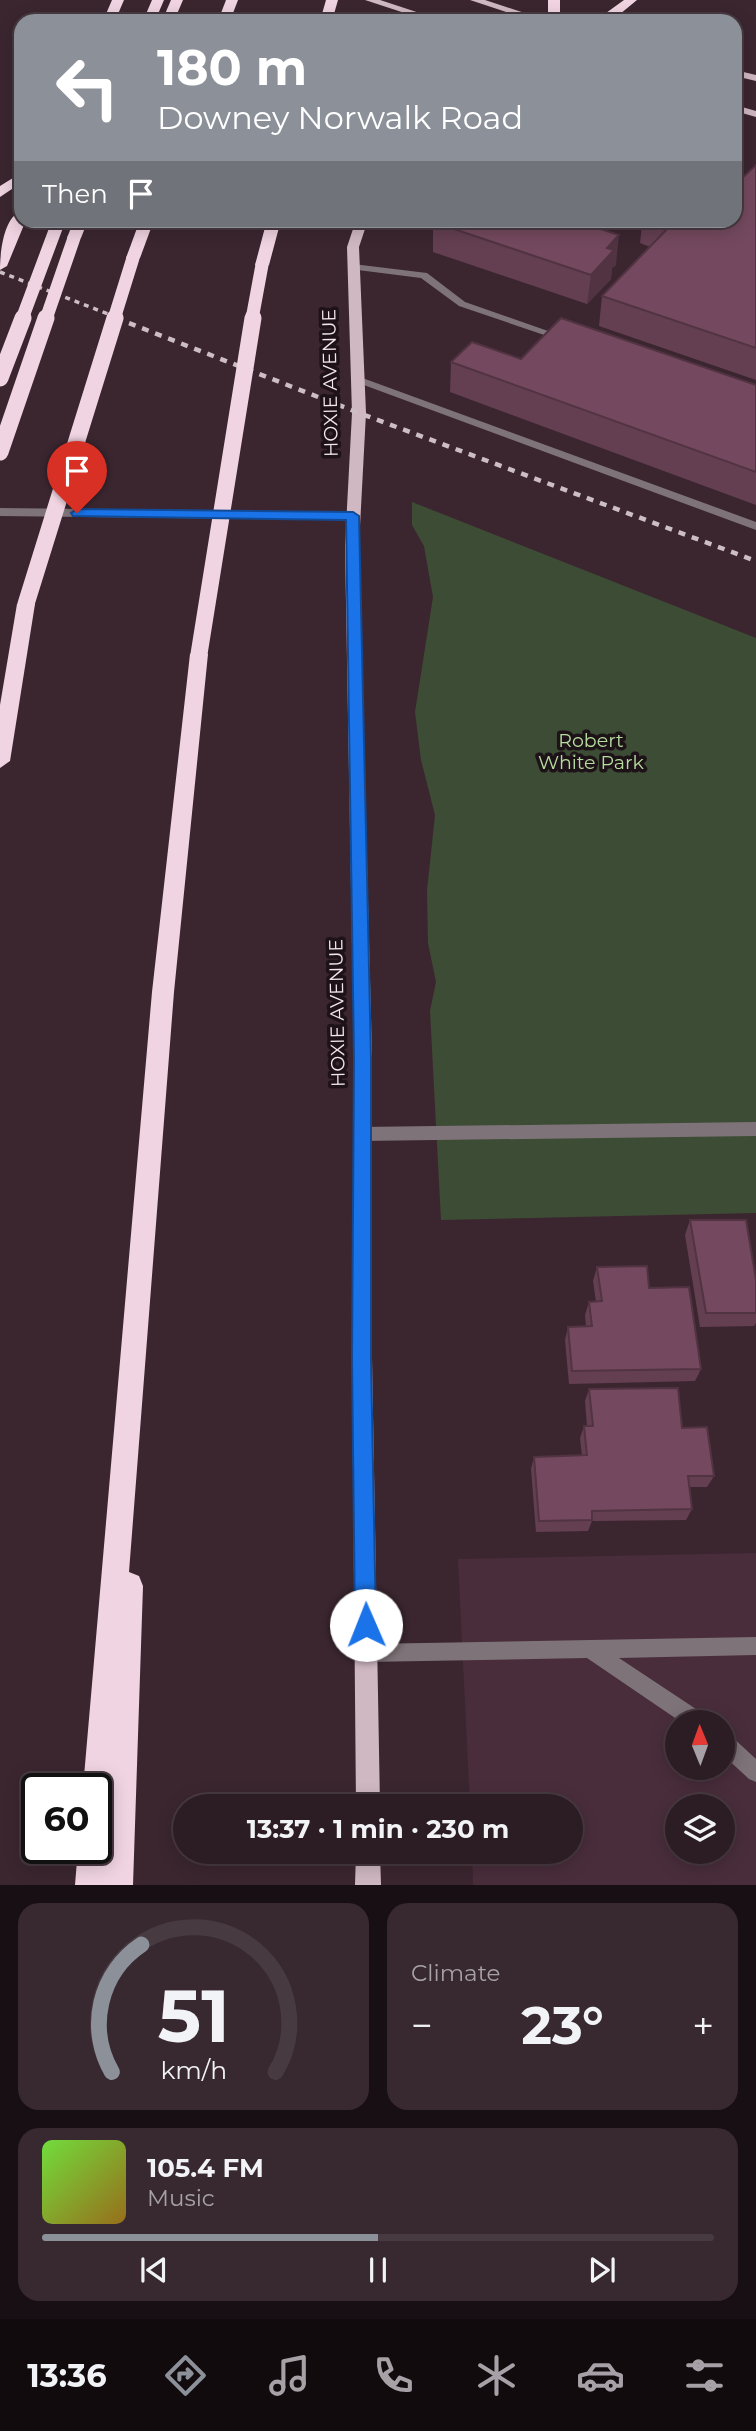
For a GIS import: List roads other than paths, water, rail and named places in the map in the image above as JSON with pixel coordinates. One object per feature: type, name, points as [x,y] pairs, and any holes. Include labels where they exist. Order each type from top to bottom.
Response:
[{"type":"highway","points":[[613,14],[631,0]]},
{"type":"highway","points":[[0,193],[14,182]]},
{"type":"highway","points":[[0,266],[15,228]]},
{"type":"highway","points":[[0,378],[56,228]]},
{"type":"highway","points":[[0,453],[78,228]]},
{"type":"highway","points":[[0,694],[144,228]]},
{"type":"highway","points":[[99,1773],[163,992],[199,654],[233,433],[262,265],[272,228]]},
{"type":"highway","points":[[0,761],[26,604]]},
{"type":"highway","points":[[118,1885],[138,1318]]},
{"type":"highway","points":[[90,1885],[92,1864]]},
{"type":"main road","points":[[370,0],[416,14]]},
{"type":"main road","points":[[475,0],[521,14]]},
{"type":"main road","name":"HOXIE AVENUE","points":[[359,228],[353,247],[359,413],[353,516],[368,1794]]},
{"type":"main road","points":[[368,1864],[368,1885]]},
{"type":"street","points":[[353,267],[424,275],[462,304],[577,343]]},
{"type":"street","points":[[357,379],[756,526]]},
{"type":"street","points":[[0,512],[353,516]]},
{"type":"street","points":[[361,1134],[756,1129]]},
{"type":"street","points":[[366,1653],[756,1646]]},
{"type":"street","points":[[588,1648],[680,1710]]},
{"type":"street","points":[[735,1753],[756,1772]]},
{"type":"railway","points":[[0,272],[121,319]]},
{"type":"railway","points":[[116,318],[359,413],[756,561]]},
{"type":"park label","name":"Robert White Park","points":[[591,751]]}]
